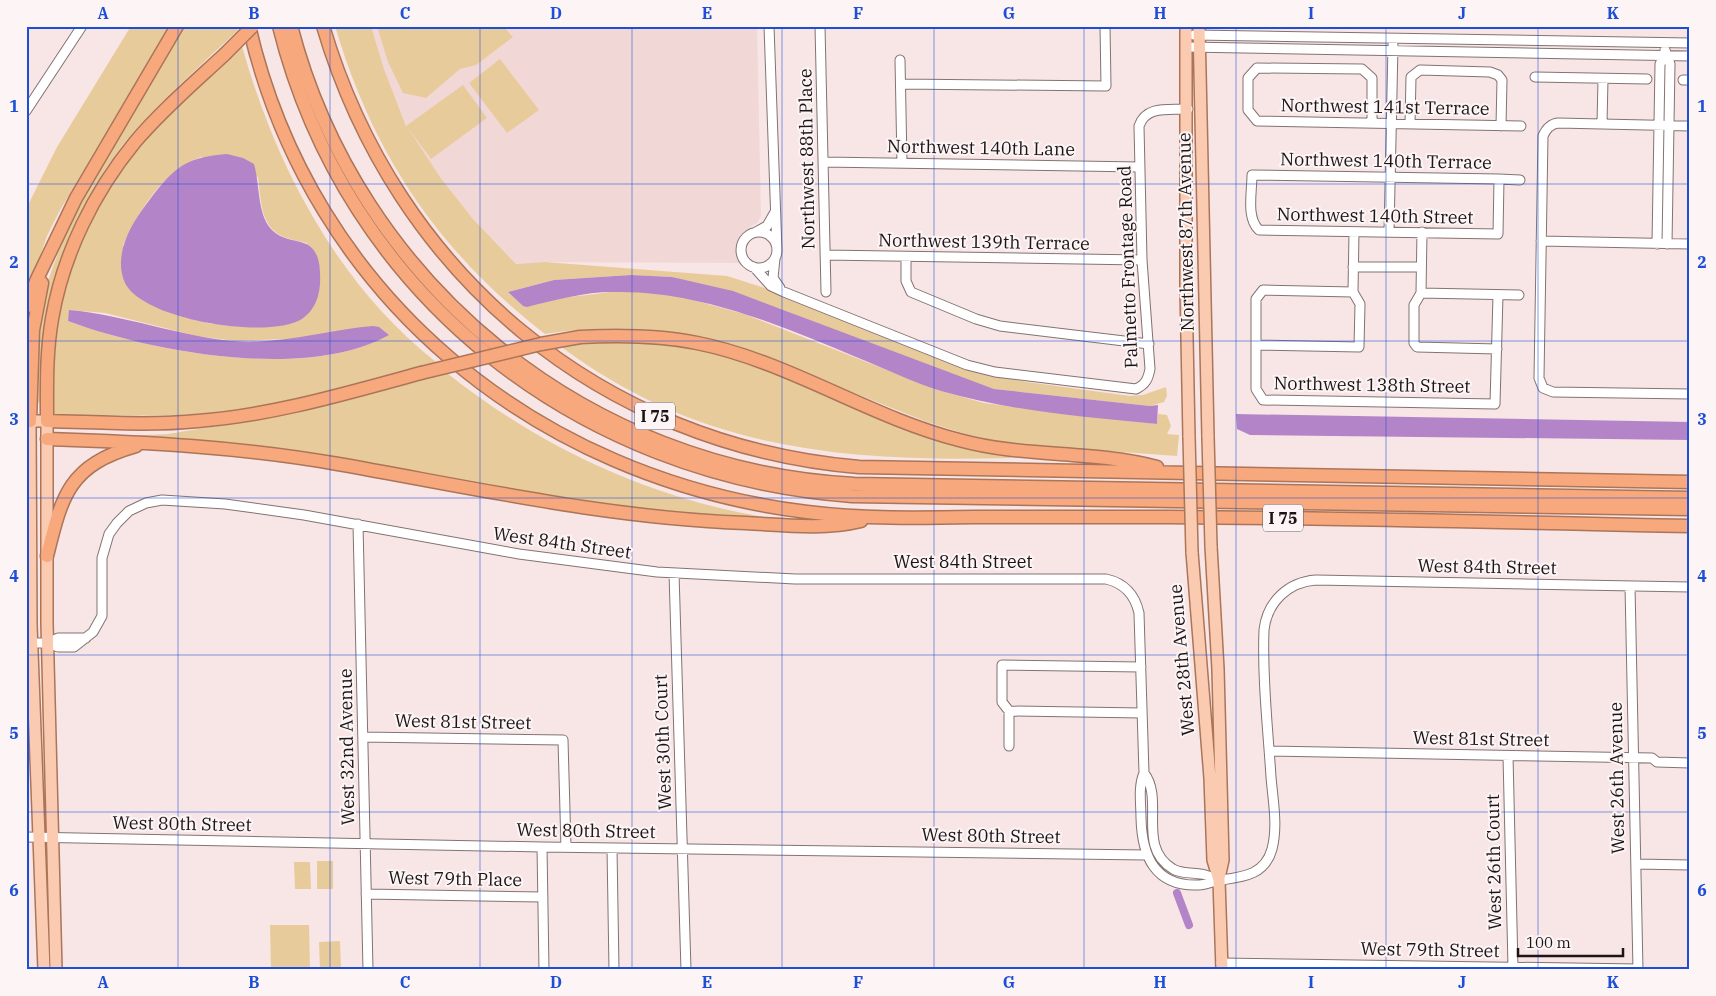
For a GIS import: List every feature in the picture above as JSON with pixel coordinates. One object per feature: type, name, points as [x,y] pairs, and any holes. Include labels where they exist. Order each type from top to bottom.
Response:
[{"type":"highway","points":[[26,307],[37,279],[76,198],[177,26]]},
{"type":"highway","name":"I 75","points":[[248,26],[264,81],[282,130],[312,193],[368,275],[398,310],[432,345],[473,379],[514,408],[552,431],[593,451],[651,475],[721,496],[761,505],[812,513],[876,518],[1272,518],[1690,526]]},
{"type":"highway","points":[[253,26],[136,141],[89,210],[66,267],[52,317],[47,371],[47,421],[199,422],[263,413],[302,405],[421,373],[541,344],[580,337],[617,335],[660,337],[698,343],[736,353],[905,422],[958,440],[1026,452],[1131,461],[1177,472]]},
{"type":"highway","points":[[279,26],[301,95],[337,174],[380,241],[422,293],[480,348],[546,397],[586,421],[672,460],[761,484],[852,496],[1690,509]]},
{"type":"highway","points":[[291,26],[310,84],[341,155],[377,216],[404,253],[434,288],[494,345],[558,391],[625,427],[692,454],[730,465],[787,477],[854,484],[1690,498]]},
{"type":"highway","name":"I 75","points":[[323,26],[345,91],[370,146],[401,198],[440,251],[482,297],[529,338],[571,369],[634,406],[688,430],[786,458],[842,466],[909,469],[1690,482]]},
{"type":"highway","points":[[28,421],[33,330],[49,257]]},
{"type":"highway","points":[[47,439],[148,443],[226,449],[301,458],[539,502],[657,516],[728,522],[840,526],[876,518]]},
{"type":"highway","points":[[47,556],[59,510],[66,494],[77,478],[104,457],[148,443]]},
{"type":"main road","name":"Northwest 87th Avenue","points":[[1186,30],[1188,109],[1186,288],[1189,437]]},
{"type":"main road","name":"Northwest 87th Avenue","points":[[1199,30],[1208,437]]},
{"type":"main road","points":[[1188,109],[1195,121],[1197,145],[1202,163]]},
{"type":"main road","points":[[44,970],[31,643],[28,421],[47,421],[48,643],[56,970]]},
{"type":"main road","name":"West 28th Avenue","points":[[1189,437],[1192,552],[1210,778],[1213,860],[1219,880],[1222,966]]},
{"type":"main road","name":"West 28th Avenue","points":[[1208,437],[1224,860],[1219,880]]},
{"type":"main road","points":[[28,438],[47,439]]},
{"type":"street","points":[[26,111],[82,26]]},
{"type":"street","points":[[769,26],[775,212],[778,235],[773,278],[784,292]]},
{"type":"street","name":"Northwest 88th Place","points":[[820,26],[826,292]]},
{"type":"street","points":[[901,84],[1106,86],[1105,26]]},
{"type":"street","points":[[1186,30],[1393,38],[1690,43]]},
{"type":"street","points":[[1389,232],[1393,38]]},
{"type":"street","points":[[1666,43],[1665,55],[1660,64],[1664,125],[1667,244]]},
{"type":"street","points":[[1187,47],[1690,56]]},
{"type":"street","points":[[900,60],[902,163]]},
{"type":"street","name":"Northwest 141st Terrace","points":[[1372,123],[1372,78],[1362,69],[1257,68],[1248,78],[1248,110],[1257,121],[1521,126]]},
{"type":"street","points":[[1410,124],[1411,77],[1414,72],[1420,70],[1490,72],[1498,75],[1502,80],[1501,126]]},
{"type":"street","points":[[1535,77],[1647,79]]},
{"type":"street","points":[[1602,124],[1603,79]]},
{"type":"street","name":"Palmetto Frontage Road","points":[[754,267],[772,286],[784,292],[958,362],[995,372],[1136,389],[1144,385],[1149,378],[1149,344],[1142,260],[1139,126],[1142,118],[1154,110],[1188,109]]},
{"type":"street","points":[[1690,126],[1556,124],[1550,126],[1545,132],[1539,378],[1543,388],[1553,392],[1690,394]]},
{"type":"street","points":[[1657,244],[1664,125]]},
{"type":"street","name":"Northwest 140th Lane","points":[[823,162],[1140,167]]},
{"type":"street","name":"Northwest 140th Terrace","points":[[1254,225],[1252,218],[1252,175],[1520,180]]},
{"type":"street","name":"Northwest 140th Street","points":[[1254,225],[1259,230],[1498,234],[1500,179]]},
{"type":"street","points":[[775,212],[767,226],[746,238],[741,247],[745,261],[754,267],[768,265],[776,254]]},
{"type":"street","points":[[1353,292],[1263,290],[1256,299],[1256,345],[1359,347],[1360,304],[1353,292],[1354,232]]},
{"type":"street","points":[[1422,232],[1421,293],[1414,305],[1414,343],[1417,347],[1497,349],[1498,295]]},
{"type":"street","points":[[755,233],[770,236],[776,254]]},
{"type":"street","points":[[1541,242],[1690,244]]},
{"type":"street","name":"Northwest 139th Terrace","points":[[825,255],[1142,260]]},
{"type":"street","points":[[906,257],[906,281],[911,292],[976,319],[1029,331],[1149,344]]},
{"type":"street","points":[[1353,267],[1421,267]]},
{"type":"street","points":[[1421,293],[1519,295]]},
{"type":"street","name":"Northwest 138th Street","points":[[1256,345],[1256,389],[1263,400],[1495,404],[1497,349]]},
{"type":"street","name":"West 84th Street","points":[[31,643],[48,643],[58,647],[74,646],[96,630],[101,618],[102,558],[107,538],[122,517],[144,503],[162,500],[195,501],[358,524],[519,554],[597,566],[674,573],[795,578],[1097,578],[1117,583],[1132,596],[1139,613],[1141,667]]},
{"type":"street","name":"West 32nd Avenue","points":[[358,524],[368,970]]},
{"type":"street","name":"West 30th Court","points":[[674,573],[686,970]]},
{"type":"street","name":"West 84th Street","points":[[1270,751],[1264,630],[1272,605],[1286,590],[1301,583],[1316,580],[1690,587]]},
{"type":"street","name":"West 26th Avenue","points":[[1630,586],[1638,969]]},
{"type":"street","points":[[1009,746],[1009,711],[1002,702],[1002,665],[1141,667],[1144,773],[1140,781],[1142,837],[1146,855],[1159,873],[1178,882],[1200,885],[1219,880],[1250,876],[1263,865],[1270,853],[1274,823],[1270,751]]},
{"type":"street","points":[[1009,711],[1142,713]]},
{"type":"street","name":"West 81st Street","points":[[363,737],[563,740],[566,847]]},
{"type":"street","name":"West 81st Street","points":[[1270,751],[1652,758],[1657,762],[1690,762]]},
{"type":"street","name":"West 26th Court","points":[[1508,756],[1513,968]]},
{"type":"street","points":[[1144,773],[1150,781],[1152,837],[1160,856],[1166,863],[1179,871],[1201,874],[1219,880]]},
{"type":"street","name":"West 80th Street","points":[[26,837],[542,847],[1146,855]]},
{"type":"street","points":[[542,847],[544,970]]},
{"type":"street","points":[[612,848],[614,970]]},
{"type":"street","points":[[1636,864],[1690,865]]},
{"type":"street","name":"West 79th Place","points":[[366,894],[543,897]]},
{"type":"street","name":"West 79th Street","points":[[1222,966],[1638,969]]},
{"type":"shaded area","points":[[131,26],[169,26],[59,212],[47,236],[26,296],[26,209],[57,147]]},
{"type":"shaded area","points":[[182,26],[237,26],[238,30],[140,125],[122,146],[92,192],[69,243],[53,295],[43,342],[40,402],[35,404],[40,317],[46,288],[58,252],[90,186],[147,91]]},
{"type":"shaded area","points":[[335,26],[371,26],[384,69],[406,126],[463,85],[487,118],[431,159],[408,128],[440,177],[473,219],[516,264],[545,262],[727,276],[777,292],[962,368],[1027,382],[1130,396],[1143,395],[1166,387],[1167,396],[1164,402],[1150,406],[994,389],[866,343],[781,309],[672,277],[631,275],[554,280],[508,292],[523,306],[561,298],[612,292],[646,292],[686,298],[744,314],[938,390],[984,403],[1157,424],[1158,414],[1167,415],[1171,426],[1167,434],[1179,435],[1177,456],[1052,447],[994,441],[969,435],[927,422],[734,345],[710,339],[640,329],[593,329],[545,334],[507,303],[473,269],[442,235],[414,198],[390,159],[369,117]]},
{"type":"shaded area","points":[[371,26],[757,26],[761,216],[757,223],[750,227],[741,239],[737,251],[742,263],[545,262],[516,264],[473,219],[440,177],[406,126],[384,69]]},
{"type":"shaded area","points":[[377,26],[503,26],[513,37],[476,65],[460,69],[426,98],[403,93],[388,62]]},
{"type":"shaded area","points":[[242,46],[272,135],[314,219],[340,259],[369,296],[401,331],[436,362],[306,396],[228,411],[162,415],[52,415],[52,380],[57,324],[69,274],[89,225],[115,180],[147,139]],"holes":[[[201,157],[258,177],[263,212],[270,227],[284,237],[307,243],[294,323],[244,327],[206,323],[123,245],[145,205],[163,182],[174,172]],[[70,310],[105,313],[197,336],[235,341],[388,335],[355,349],[316,357],[274,359],[229,357],[141,343],[102,332],[68,321]]]},
{"type":"shaded area","points":[[500,59],[539,110],[507,133],[469,83]]},
{"type":"shaded area","points":[[227,154],[243,158],[254,164],[263,215],[271,229],[278,235],[302,242],[314,250],[320,272],[319,292],[312,310],[302,319],[286,325],[263,327],[236,327],[208,323],[180,316],[156,307],[136,296],[125,283],[121,262],[125,242],[139,214],[154,194],[171,175],[188,163],[199,158]]},
{"type":"shaded area","points":[[631,275],[672,277],[733,291],[994,389],[1150,406],[1158,405],[1157,424],[1075,416],[967,398],[909,379],[768,322],[707,303],[645,293],[602,292],[527,307],[523,306],[508,292],[554,280]]},
{"type":"shaded area","points":[[69,310],[111,316],[192,335],[233,341],[269,341],[373,326],[379,327],[389,335],[355,349],[316,357],[273,359],[229,357],[142,343],[102,332],[68,321]]},
{"type":"shaded area","points":[[638,341],[694,348],[744,361],[823,394],[1011,455],[1011,458],[949,459],[889,457],[831,452],[775,443],[719,428],[665,408],[612,381],[560,346],[582,343]]},
{"type":"shaded area","points":[[447,373],[518,423],[555,445],[594,464],[674,495],[758,516],[758,519],[622,507],[442,479],[336,457],[122,436],[168,434],[265,418]]},
{"type":"shaded area","points":[[1236,414],[1690,422],[1690,440],[1250,435],[1237,429]]},
{"type":"shaded area","points":[[317,861],[333,861],[333,889],[317,889]]},
{"type":"shaded area","points":[[294,862],[310,862],[311,889],[295,889]]},
{"type":"shaded area","points":[[270,925],[309,925],[310,970],[271,970]]},
{"type":"shaded area","points":[[340,941],[341,970],[320,970],[319,942]]},
{"type":"waterway","points":[[1177,893],[1189,925]]}]
